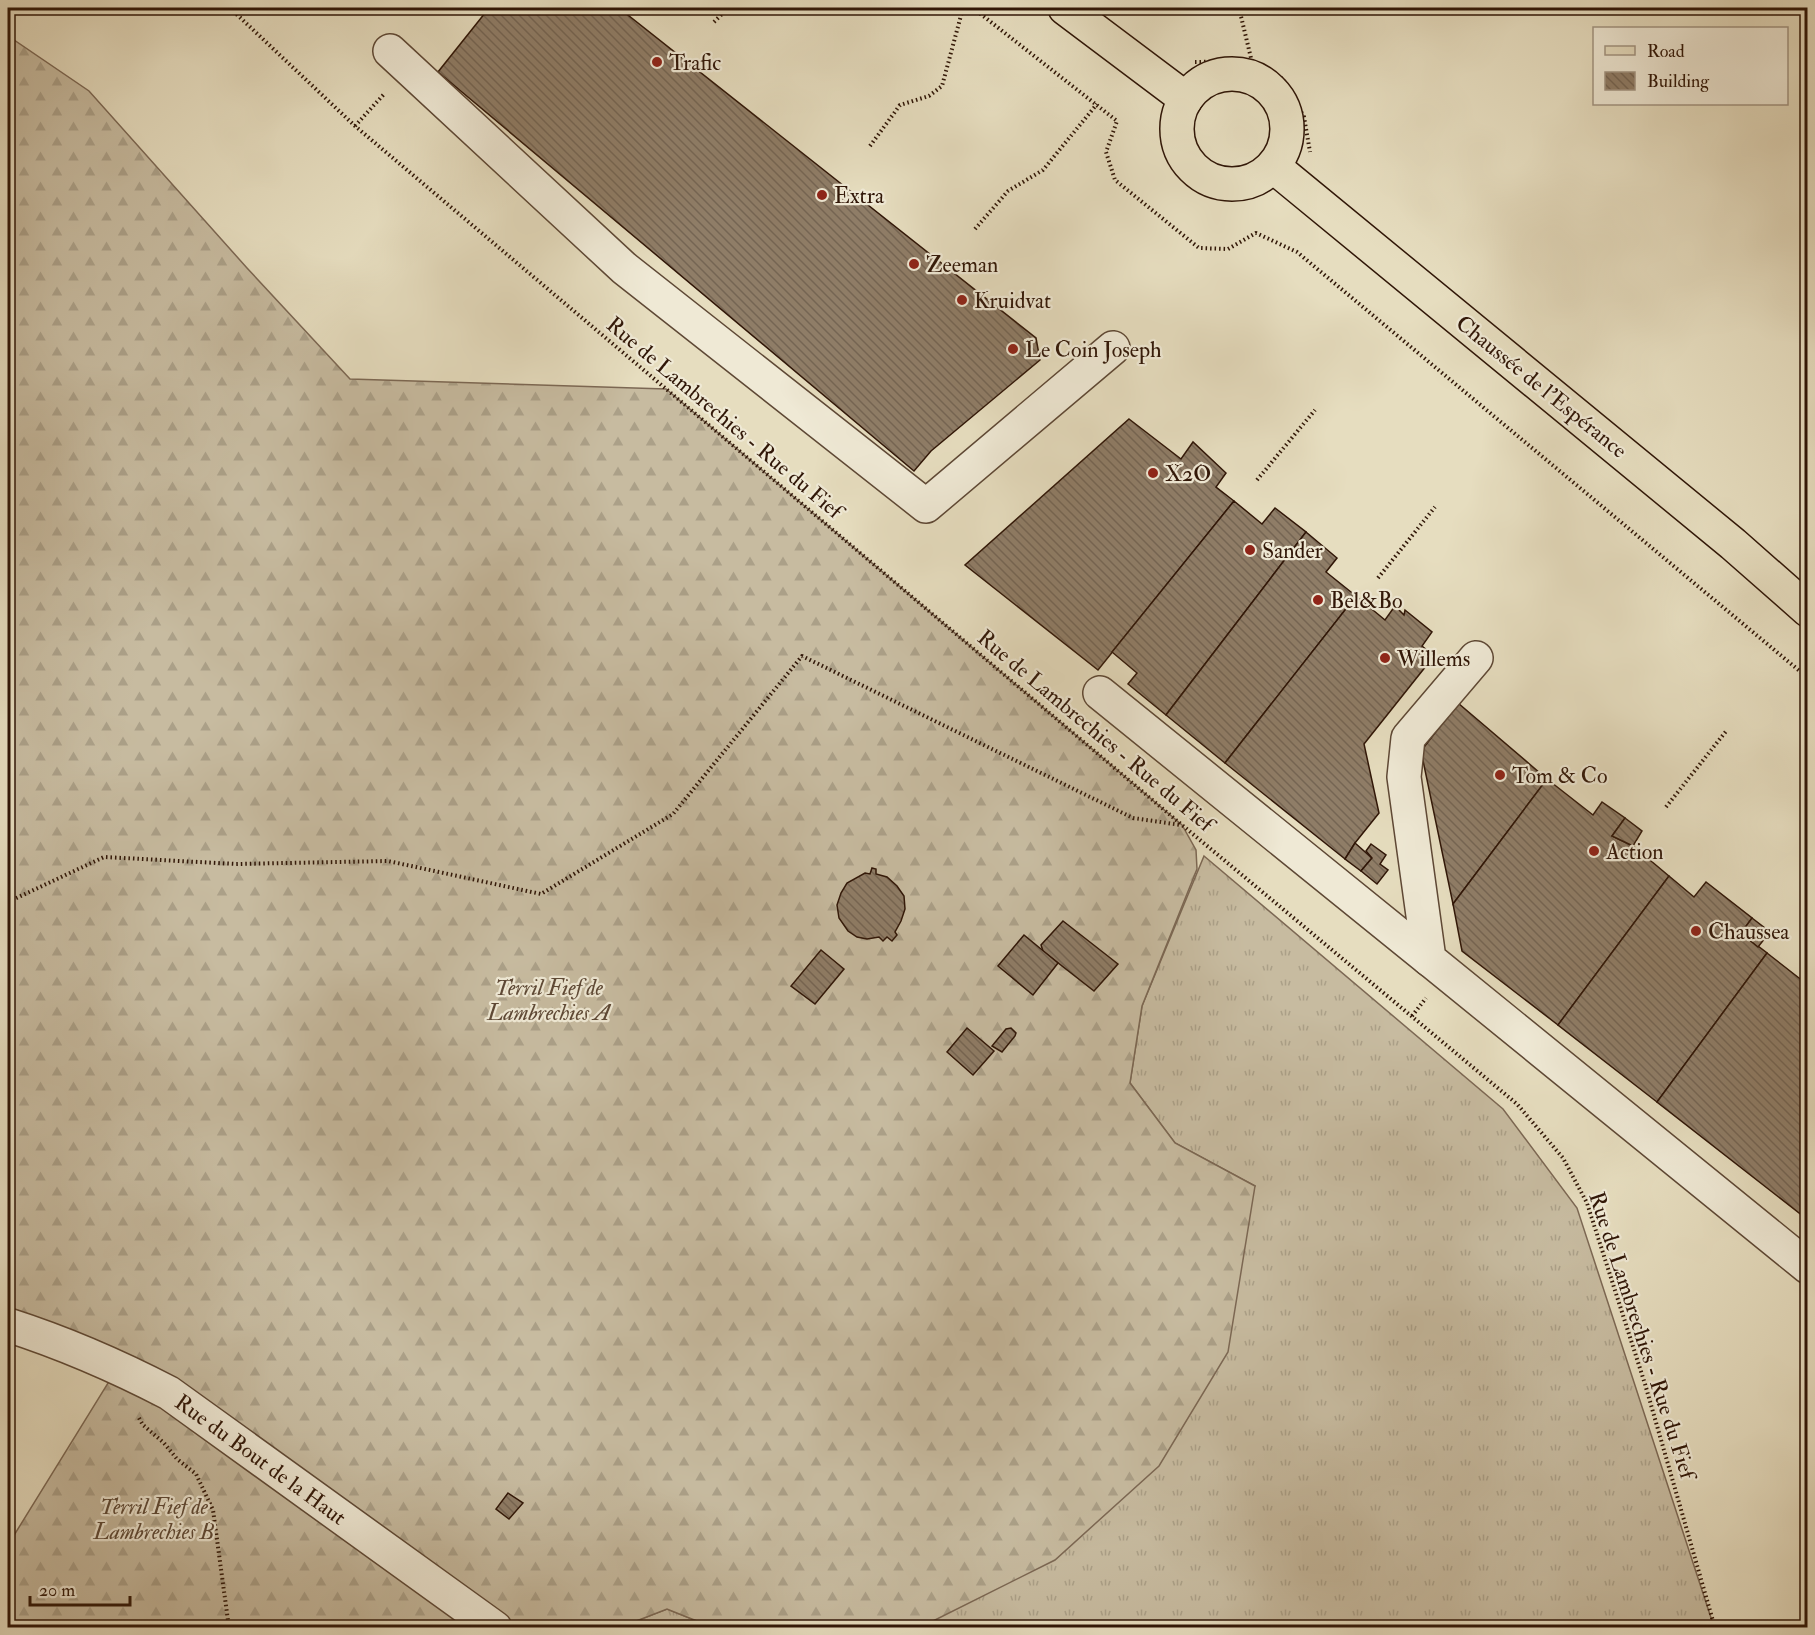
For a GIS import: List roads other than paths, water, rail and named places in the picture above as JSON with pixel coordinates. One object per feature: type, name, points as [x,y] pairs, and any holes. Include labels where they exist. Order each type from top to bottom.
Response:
[{"type":"main road","points":[[1065,8],[1186,99]]},
{"type":"main road","points":[[1225,74],[1241,75],[1256,80],[1270,89],[1280,102],[1286,118],[1287,135],[1282,152],[1273,166],[1258,177],[1241,183],[1223,184],[1206,178],[1191,167],[1181,152],[1177,134],[1179,116],[1186,99],[1197,87],[1225,74]]},
{"type":"main road","name":"Chaussée de l'Espérance","points":[[1273,166],[1733,544],[1808,610]]},
{"type":"street","points":[[399,59],[624,268],[926,506],[1113,348]]},
{"type":"street","points":[[1430,960],[1404,777],[1408,738],[1476,658]]},
{"type":"street","points":[[1100,693],[1808,1267]]},
{"type":"street","name":"Rue du Bout de la Haut","points":[[8,1325],[119,1367],[169,1393],[495,1628]]},
{"type":"place","name":"Trafic","points":[[657,62]]},
{"type":"place","name":"Extra","points":[[822,195]]},
{"type":"place","name":"Zeeman","points":[[914,264]]},
{"type":"place","name":"Kruidvat","points":[[962,300]]},
{"type":"place","name":"Le Coin Joseph","points":[[1013,349]]},
{"type":"place","name":"X2O","points":[[1153,473]]},
{"type":"place","name":"Sander","points":[[1250,550]]},
{"type":"place","name":"Bel&Bo","points":[[1318,600]]},
{"type":"place","name":"Willems","points":[[1385,658]]},
{"type":"place","name":"Tom & Co","points":[[1500,775]]},
{"type":"place","name":"Action","points":[[1594,851]]},
{"type":"place","name":"Chaussea","points":[[1696,931]]},
{"type":"park label","name":"Terril Fief de Lambrechies A","points":[[549,1000]]},
{"type":"park label","name":"Terril Fief de Lambrechies B","points":[[154,1518]]}]
